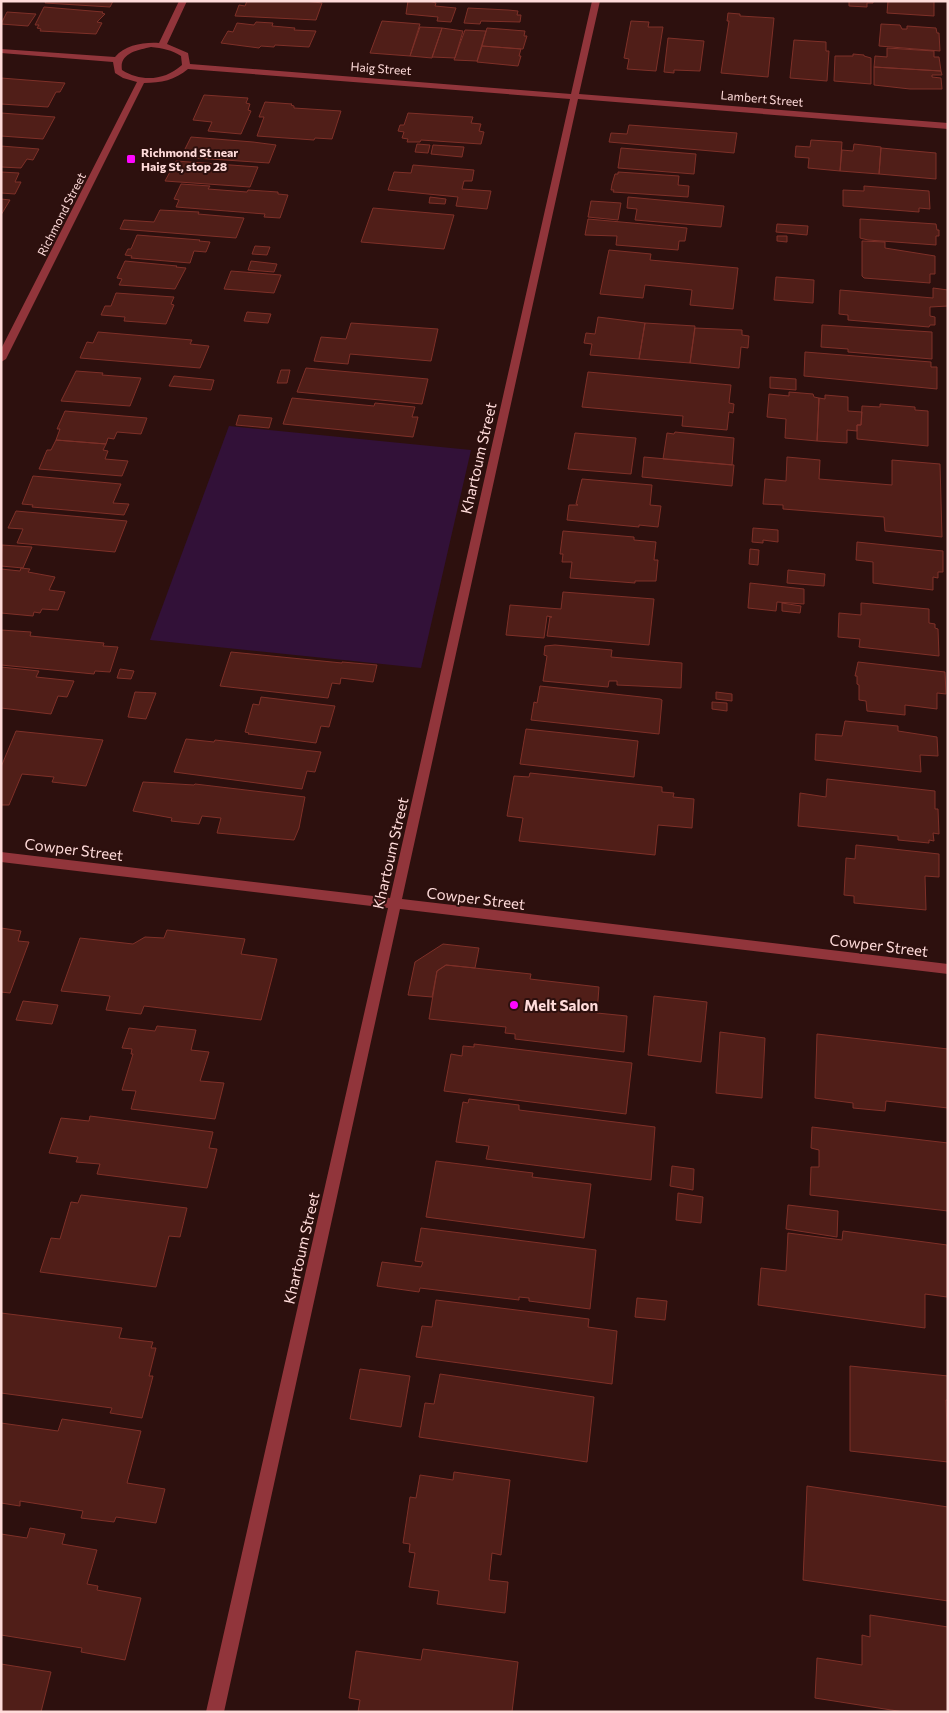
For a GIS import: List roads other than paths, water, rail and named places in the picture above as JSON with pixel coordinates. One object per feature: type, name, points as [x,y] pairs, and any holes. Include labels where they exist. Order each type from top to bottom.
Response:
[{"type":"street","points":[[162,46],[183,1]]},
{"type":"street","name":"Khartoum Street","points":[[215,1712],[596,1]]},
{"type":"street","points":[[1,51],[117,60],[130,50],[140,47],[162,46],[180,51],[185,55],[186,66],[174,76],[164,79],[142,80],[124,76],[118,71],[116,66],[117,60]]},
{"type":"street","name":"Haig Street","points":[[186,66],[575,96]]},
{"type":"street","name":"Richmond Street","points":[[1,359],[142,80]]},
{"type":"street","name":"Lambert Street","points":[[575,96],[948,126]]},
{"type":"street","name":"Cowper Street","points":[[1,857],[948,969]]},
{"type":"place","name":"Richmond St near Haig St, stop 28","points":[[131,159]]},
{"type":"place","name":"Melt Salon","points":[[514,1005]]}]
